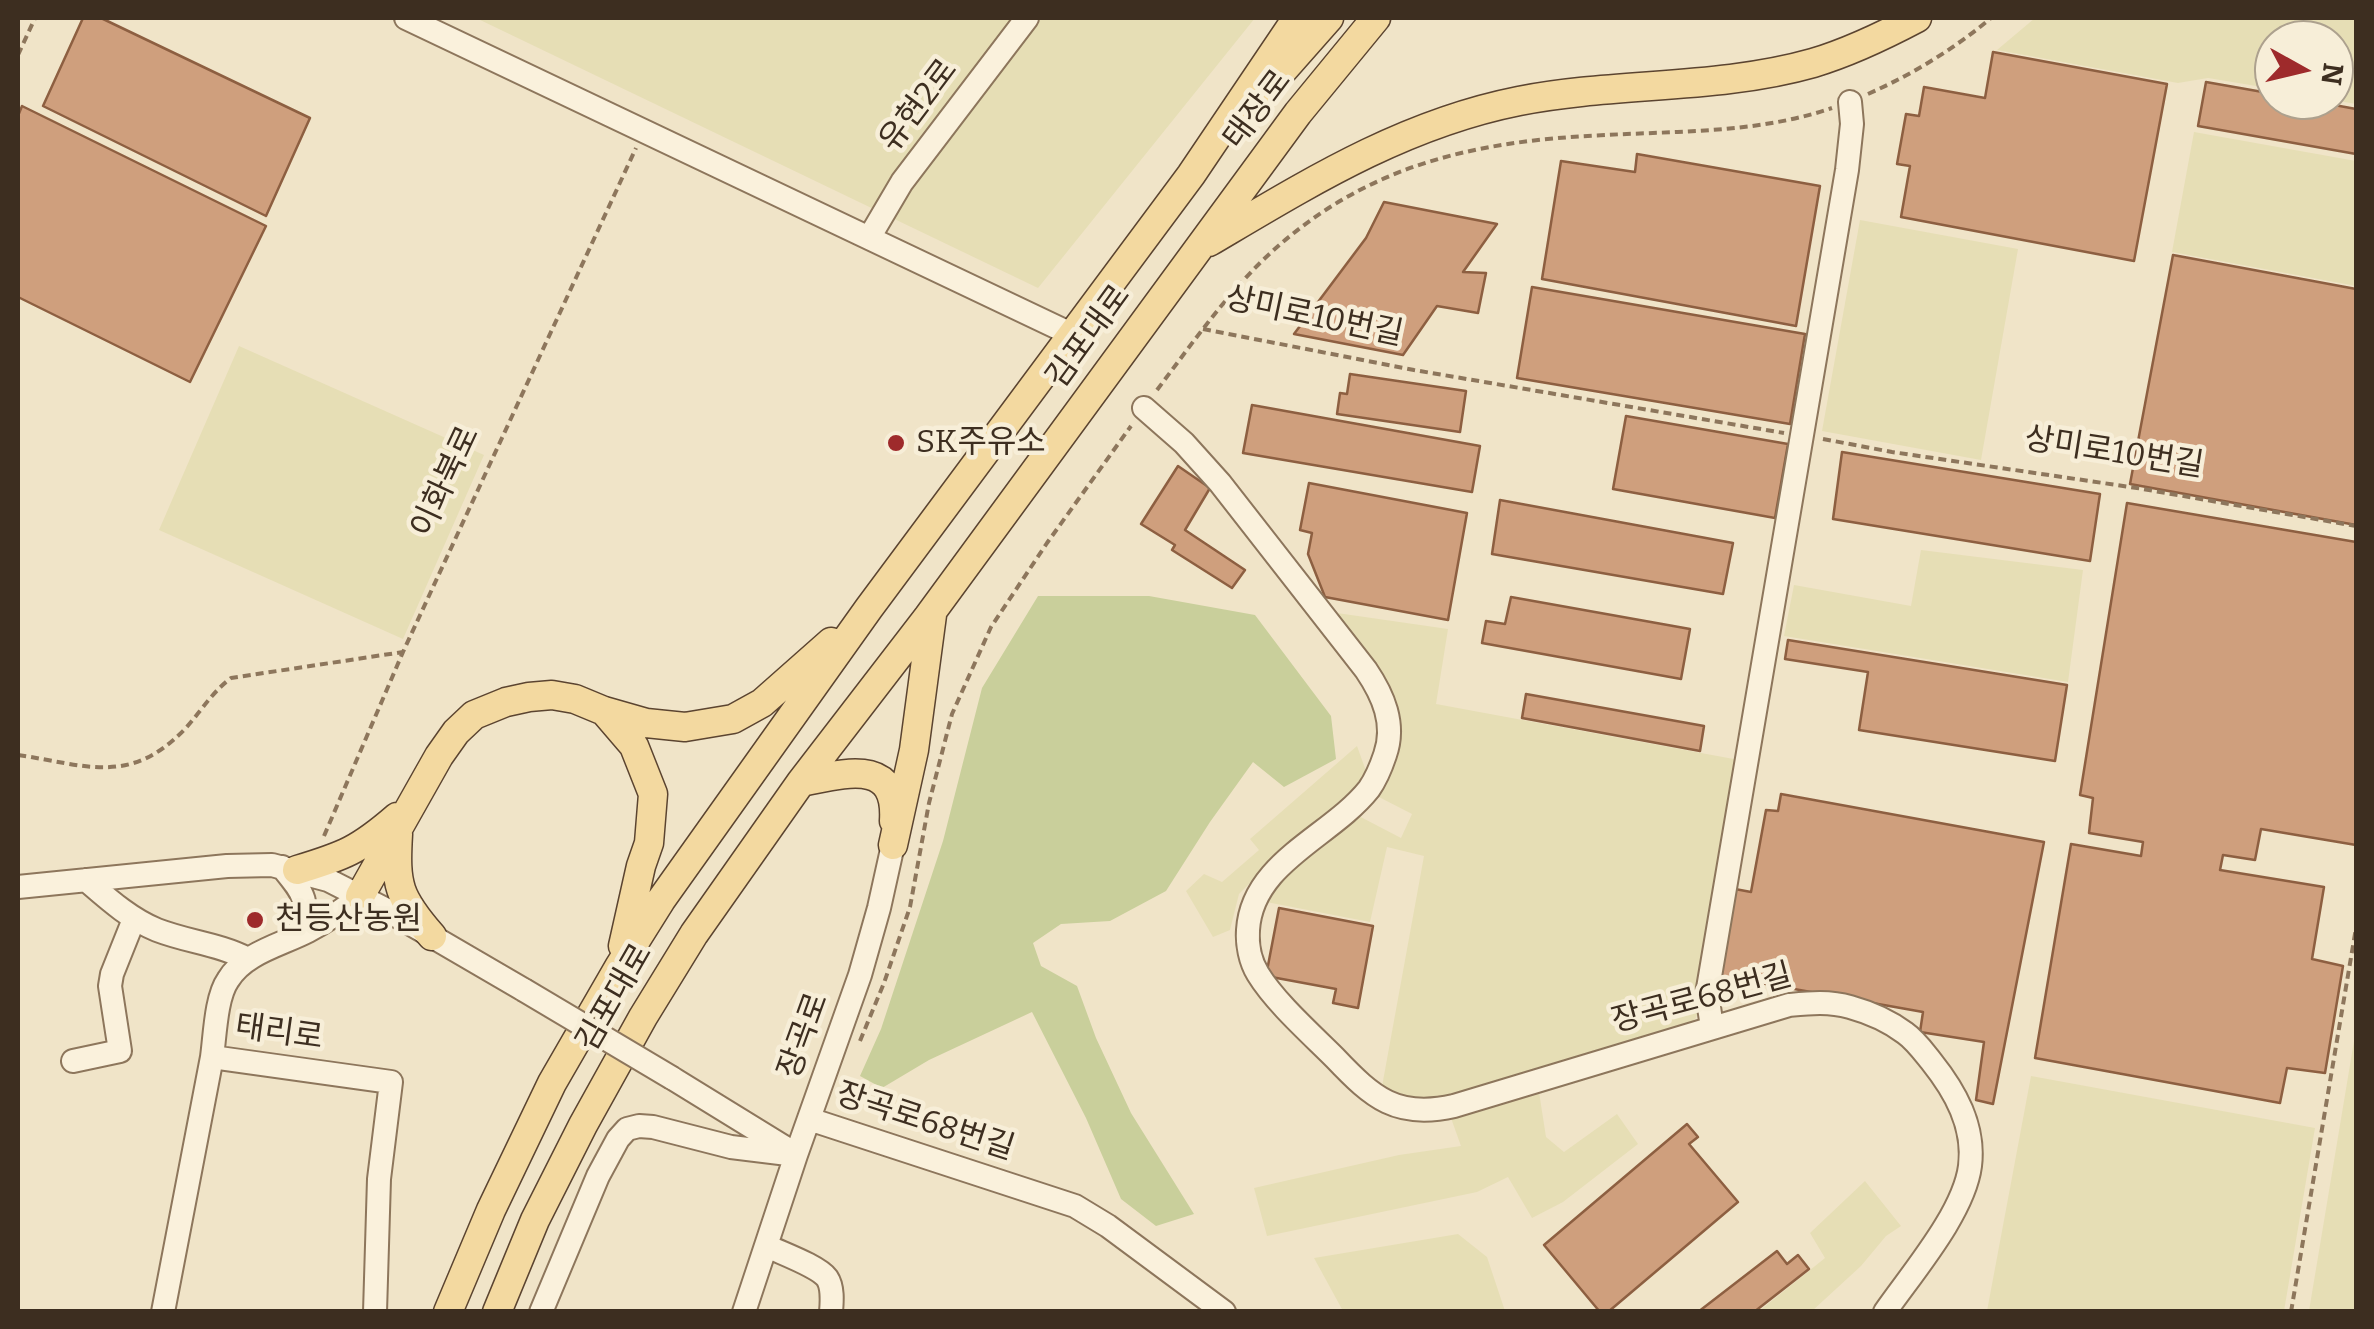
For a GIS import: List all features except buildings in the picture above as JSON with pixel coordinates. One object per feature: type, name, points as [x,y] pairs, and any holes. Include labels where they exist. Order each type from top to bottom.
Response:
[{"type":"main road","name":"김포대로","points":[[448,1312],[491,1210],[552,1084],[661,900],[869,608],[1191,175],[1297,18]]},
{"type":"main road","name":"태장로","points":[[1191,175],[1329,18]]},
{"type":"main road","name":"태장로","points":[[1199,247],[1298,113],[1376,18]]},
{"type":"main road","name":"김포대로","points":[[496,1312],[583,1125],[694,934],[801,782],[932,611],[1199,247],[1365,153],[1413,131],[1466,114],[1520,101],[1744,76],[1811,64],[1872,42],[1917,18]]},
{"type":"main road","points":[[360,896],[439,756],[456,732],[474,716],[506,702],[552,695],[646,722],[685,727],[733,719],[762,704],[869,608]]},
{"type":"main road","points":[[893,845],[914,750],[932,611]]},
{"type":"main road","points":[[604,712],[634,746],[653,794],[649,843],[640,866],[618,967]]},
{"type":"main road","points":[[801,782],[853,772],[882,780],[895,805],[893,845]]},
{"type":"main road","points":[[298,867],[358,848],[404,817]]},
{"type":"main road","points":[[404,817],[399,886],[410,912],[432,936]]},
{"type":"street","points":[[406,18],[1071,334]]},
{"type":"street","name":"유현2로","points":[[869,238],[902,182],[1027,18]]},
{"type":"street","points":[[1712,1027],[1708,994],[1849,157],[1850,102]]},
{"type":"street","name":"장곡로68번길","points":[[1144,408],[1184,443],[1220,483],[1366,670],[1387,709],[1388,747],[1368,790],[1268,878],[1255,898],[1248,916],[1247,937],[1257,973],[1344,1068],[1375,1095],[1417,1111],[1491,1095],[1789,1005],[1814,1002],[1852,1007],[1906,1034],[1959,1102],[1970,1142],[1970,1165],[1956,1207],[1885,1312]]},
{"type":"street","name":"장곡로","points":[[744,1312],[860,975],[893,845]]},
{"type":"street","points":[[18,887],[249,864],[298,867],[432,936],[796,1154]]},
{"type":"street","points":[[298,867],[306,916],[299,935]]},
{"type":"street","points":[[86,880],[134,919],[173,936],[222,946],[248,959],[342,912],[360,896]]},
{"type":"street","points":[[72,1061],[120,1051],[110,986],[134,919]]},
{"type":"street","name":"태리로","points":[[248,959],[227,980],[212,1057],[391,1082],[379,1179],[375,1312]]},
{"type":"street","points":[[163,1312],[212,1057]]},
{"type":"street","name":"장곡로68번길","points":[[808,1118],[1075,1206],[1224,1312]]},
{"type":"street","points":[[542,1312],[598,1176],[627,1130],[653,1127],[731,1148],[796,1154]]},
{"type":"street","points":[[767,1246],[826,1277],[831,1312]]},
{"type":"path","points":[[18,56],[35,18]]},
{"type":"path","name":"상미로10번길","points":[[1991,18],[1946,53],[1896,82],[1808,116],[1730,128],[1534,139],[1486,146],[1418,164],[1313,219],[1266,258],[1203,329],[1414,370],[1892,452],[2356,526]]},
{"type":"path","name":"이화북로","points":[[298,867],[330,819],[403,652],[645,130]]},
{"type":"path","points":[[856,1049],[910,906],[929,803],[952,714],[991,627],[1203,329]]},
{"type":"path","points":[[18,754],[111,768],[133,765],[169,744],[218,687],[231,678],[403,652]]},
{"type":"path","points":[[2291,1312],[2356,928]]},
{"type":"shaded area","points":[[476,18],[1255,18],[1038,288]]},
{"type":"shaded area","points":[[2035,18],[2356,18],[2356,104],[2354,20],[2254,20],[2254,86],[2208,78],[2178,83],[1997,50]]},
{"type":"shaded area","points":[[2194,132],[2356,161],[2356,286],[2172,252]]},
{"type":"shaded area","points":[[1860,220],[2018,249],[1981,460],[1822,431]]},
{"type":"shaded area","points":[[239,346],[484,455],[403,639],[159,530]]},
{"type":"shaded area","points":[[1921,550],[2083,570],[2068,682],[1784,636],[1794,585],[1911,606]]},
{"type":"shaded area","points":[[1330,612],[1448,629],[1436,704],[1739,760],[1707,976],[1696,1018],[1685,1028],[1447,1105],[1381,1092],[1424,856],[1387,847],[1370,922],[1261,901],[1286,869],[1353,813],[1401,838],[1412,814],[1375,795],[1396,733]]},
{"type":"shaded area","points":[[1357,746],[1366,771],[1354,788],[1239,894],[1230,930],[1213,937],[1186,891],[1204,874],[1222,882],[1259,850],[1250,839]]},
{"type":"shaded area","points":[[2356,1029],[2356,1311],[2309,1311]]},
{"type":"shaded area","points":[[2031,1076],[2315,1128],[2284,1311],[1987,1311]]},
{"type":"shaded area","points":[[1539,1092],[1546,1137],[1564,1152],[1617,1114],[1638,1144],[1563,1202],[1532,1218],[1508,1177],[1477,1192],[1267,1236],[1254,1188],[1399,1155],[1461,1146],[1451,1118]]},
{"type":"shaded area","points":[[1865,1181],[1901,1226],[1886,1236],[1861,1266],[1812,1311],[1759,1311],[1825,1258],[1810,1233]]},
{"type":"shaded area","points":[[1458,1234],[1487,1257],[1505,1311],[1343,1311],[1314,1258]]},
{"type":"green space","points":[[1038,596],[1149,596],[1255,615],[1331,716],[1336,759],[1284,787],[1253,762],[1166,891],[1110,921],[1061,924],[1033,943],[1041,966],[1077,986],[1131,1113],[1194,1214],[1156,1226],[1121,1199],[1086,1118],[1032,1012],[929,1060],[882,1088],[860,1076],[881,1029],[943,841],[982,688]]},
{"type":"place","name":"SK주유소","points":[[896,443]]},
{"type":"place","name":"천등산농원","points":[[255,920]]}]
